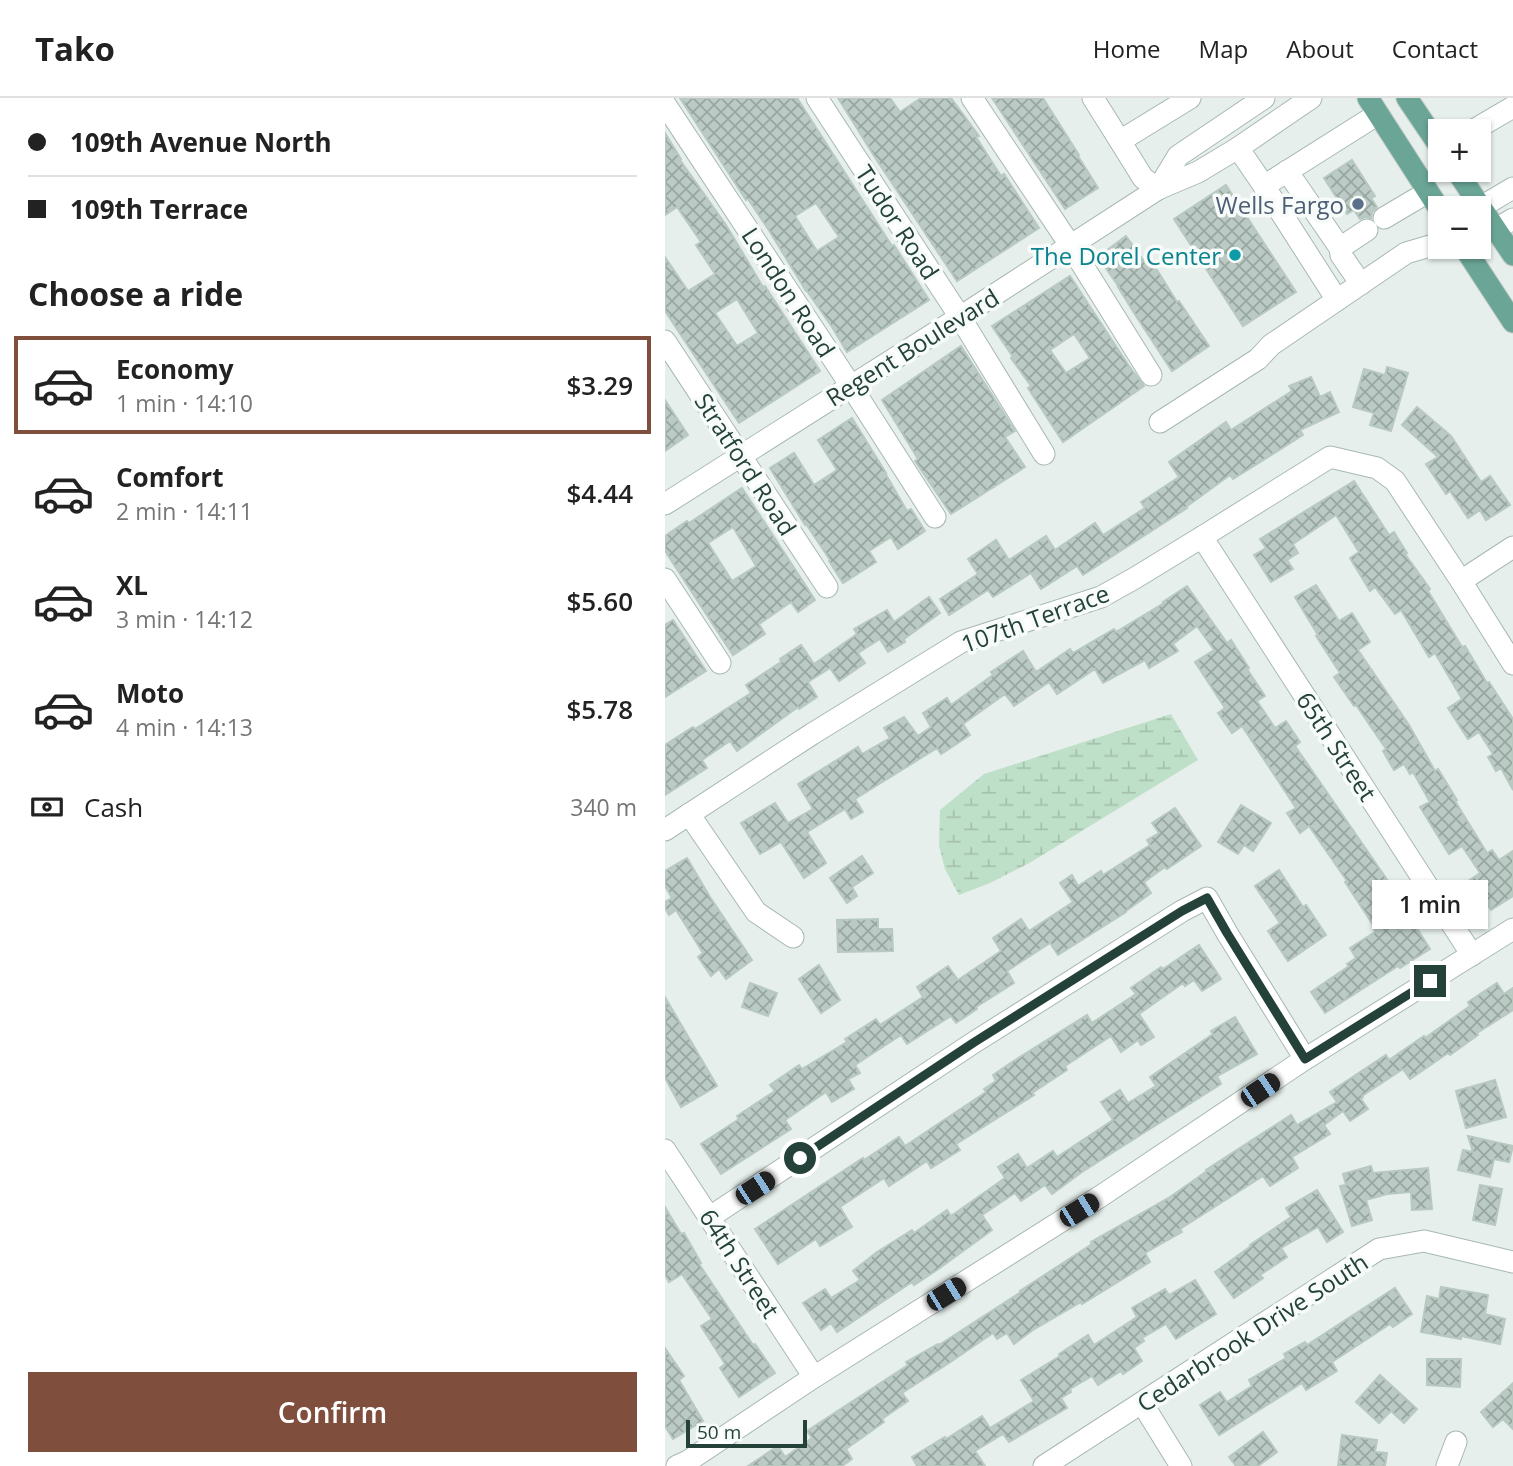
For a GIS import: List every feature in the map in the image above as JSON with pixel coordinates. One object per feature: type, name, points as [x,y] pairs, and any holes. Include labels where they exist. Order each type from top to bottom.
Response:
[{"type":"main road","points":[[1414,100],[1428,125]]},
{"type":"main road","points":[[1373,106],[1431,196]]},
{"type":"main road","points":[[1504,224],[1513,255]]},
{"type":"main road","points":[[1472,259],[1513,322]]},
{"type":"street","name":"Tudor Road","points":[[817,98],[960,317],[1044,454]]},
{"type":"street","points":[[972,98],[1070,245],[1151,375]]},
{"type":"street","points":[[1093,98],[1143,178],[1158,189]]},
{"type":"street","points":[[1120,141],[1190,98]]},
{"type":"street","name":"Regent Boulevard","points":[[1158,189],[1178,156],[1234,106],[1264,98]]},
{"type":"street","name":"Regent Boulevard","points":[[665,504],[1158,189],[1198,172],[1311,98]]},
{"type":"street","name":"London Road","points":[[665,104],[935,517]]},
{"type":"street","points":[[1264,186],[1373,106]]},
{"type":"street","points":[[1491,120],[1513,107]]},
{"type":"street","points":[[1238,148],[1337,300]]},
{"type":"street","points":[[1287,171],[1340,248],[1341,255],[1361,284]]},
{"type":"street","points":[[1491,201],[1513,188]]},
{"type":"street","points":[[1340,248],[1428,192]]},
{"type":"street","points":[[1160,422],[1258,359],[1271,345],[1406,253],[1428,247]]},
{"type":"street","name":"Stratford Road","points":[[665,341],[827,587]]},
{"type":"street","name":"107th Terrace","points":[[665,830],[812,734],[961,642],[1101,597],[1330,457],[1377,468],[1395,481],[1461,581]]},
{"type":"street","name":"65th Street","points":[[1202,537],[1472,955]]},
{"type":"street","points":[[1513,547],[1461,581],[1513,664]]},
{"type":"street","points":[[665,579],[720,663]]},
{"type":"street","points":[[689,814],[756,912],[793,937]]},
{"type":"street","points":[[710,1217],[973,1043],[1182,911],[1207,898],[1305,1059]]},
{"type":"street","points":[[665,1463],[675,1466],[688,1461],[814,1377],[1101,1196],[1305,1059],[1513,929]]},
{"type":"street","name":"64th Street","points":[[665,1150],[814,1377]]},
{"type":"street","name":"Cedarbrook Drive South","points":[[1044,1466],[1379,1249],[1424,1241],[1513,1262]]},
{"type":"street","points":[[1142,1403],[1181,1466]]},
{"type":"street","points":[[1447,1466],[1457,1442]]},
{"type":"green space","points":[[1171,714],[1198,760],[1031,862],[959,895],[945,869],[939,846],[940,810],[984,774]]},
{"type":"building","points":[[680,98],[797,98],[929,300],[847,352],[770,232],[748,199],[746,200]],"holes":[[[816,203],[839,237],[817,251],[795,216]]]},
{"type":"building","points":[[838,98],[890,98],[900,112],[921,98],[951,98],[979,136],[976,137],[1001,176],[1004,174],[1039,228],[957,281]]},
{"type":"building","points":[[992,98],[1043,98],[1098,188],[1065,209]]},
{"type":"building","points":[[665,133],[680,160],[726,225],[763,287],[765,286],[820,371],[739,423],[665,311],[665,257],[688,291],[715,274],[696,245],[701,242],[677,207],[665,215]],"holes":[[[737,299],[758,333],[737,346],[715,313]]]},
{"type":"building","name":"Wells Fargo","points":[[1352,160],[1375,196],[1371,198],[1377,207],[1371,218],[1360,219],[1354,210],[1347,214],[1324,178]]},
{"type":"building","name":"The Dorel Center","points":[[1226,185],[1296,292],[1243,326],[1174,219]]},
{"type":"building","points":[[1126,236],[1149,268],[1154,265],[1209,346],[1172,371],[1098,257]]},
{"type":"building","points":[[1070,276],[1144,386],[1063,442],[992,326]],"holes":[[[1074,334],[1090,358],[1066,373],[1050,350]]]},
{"type":"building","points":[[961,346],[1015,431],[1005,437],[1025,467],[951,514],[915,461],[918,459],[882,400]]},
{"type":"building","points":[[1387,367],[1408,373],[1391,431],[1370,425],[1374,413],[1353,407],[1364,369],[1385,375]]},
{"type":"building","points":[[1311,377],[1320,397],[1330,392],[1339,412],[1300,430],[1303,435],[1233,479],[1230,475],[1187,508],[1083,575],[1077,566],[1041,589],[1031,573],[993,597],[988,590],[949,615],[940,599],[978,574],[968,559],[996,540],[1009,560],[1046,536],[1055,550],[1095,523],[1103,535],[1145,508],[1141,502],[1179,477],[1169,462],[1226,422],[1231,430],[1292,391],[1289,386]]},
{"type":"building","points":[[665,400],[688,435],[665,451]]},
{"type":"building","points":[[1417,407],[1451,436],[1481,482],[1490,476],[1510,505],[1486,520],[1480,510],[1468,518],[1450,491],[1446,494],[1426,464],[1438,457],[1402,425]]},
{"type":"building","points":[[852,418],[907,511],[911,509],[925,531],[898,549],[891,537],[869,551],[876,562],[843,583],[770,468],[794,453],[814,485],[837,470],[818,440]]},
{"type":"building","points":[[1354,481],[1389,535],[1394,532],[1462,647],[1465,646],[1513,719],[1513,790],[1501,768],[1496,771],[1488,757],[1493,754],[1479,732],[1468,739],[1448,708],[1462,699],[1435,653],[1429,657],[1401,610],[1395,614],[1375,587],[1370,591],[1350,558],[1359,552],[1336,515],[1293,544],[1298,553],[1287,560],[1293,569],[1271,582],[1254,555],[1266,548],[1260,539]]},
{"type":"building","points":[[742,488],[815,600],[798,612],[791,602],[759,624],[765,634],[733,655],[665,551],[665,536],[687,521],[689,523]],"holes":[[[733,527],[756,566],[732,581],[708,543]]]},
{"type":"building","points":[[1316,585],[1339,621],[1352,613],[1370,642],[1358,650],[1409,725],[1435,771],[1438,769],[1487,853],[1492,850],[1499,860],[1513,851],[1513,896],[1491,910],[1484,900],[1475,906],[1461,886],[1480,873],[1462,846],[1449,854],[1420,807],[1430,802],[1413,772],[1410,774],[1404,764],[1394,770],[1383,751],[1386,749],[1334,677],[1340,673],[1295,597]]},
{"type":"building","points":[[1187,586],[1227,643],[1231,640],[1249,668],[1247,669],[1265,696],[1257,701],[1275,728],[1286,721],[1300,742],[1295,746],[1388,881],[1378,888],[1384,897],[1380,900],[1400,930],[1413,922],[1430,949],[1400,968],[1398,966],[1325,1013],[1311,992],[1349,966],[1347,964],[1356,958],[1350,948],[1375,932],[1375,928],[1309,826],[1300,833],[1287,813],[1296,808],[1242,726],[1232,733],[1218,713],[1225,708],[1195,662],[1214,650],[1197,626],[1173,644],[1178,651],[1149,668],[1145,660],[1103,683],[1095,669],[1057,694],[1049,682],[1014,706],[1005,694],[963,724],[970,735],[941,754],[937,748],[855,799],[863,812],[851,819],[845,809],[807,832],[826,863],[804,878],[781,842],[760,854],[741,823],[775,803],[788,823],[813,809],[798,784],[858,747],[862,754],[890,738],[884,728],[904,717],[918,736],[931,727],[923,713],[947,698],[951,705],[993,675],[991,672],[1023,651],[1036,672],[1070,649],[1073,653],[1114,629],[1116,632]]},
{"type":"building","points":[[929,597],[940,613],[904,639],[905,642],[888,652],[880,639],[858,653],[865,663],[839,681],[830,668],[808,682],[817,697],[799,709],[798,707],[737,751],[730,741],[702,760],[707,768],[665,795],[665,745],[751,693],[746,685],[801,645],[814,664],[857,634],[854,629],[887,610],[894,622]]},
{"type":"building","points":[[673,620],[706,671],[665,697],[665,625]]},
{"type":"building","points":[[1241,805],[1271,823],[1253,851],[1244,845],[1238,854],[1218,842]]},
{"type":"building","points":[[1175,808],[1201,846],[1144,882],[1151,893],[1058,955],[1050,943],[1007,971],[1014,983],[956,1023],[951,1016],[907,1044],[901,1035],[855,1065],[860,1073],[848,1079],[854,1089],[832,1102],[826,1092],[785,1120],[791,1129],[721,1174],[701,1144],[775,1091],[770,1085],[799,1065],[802,1069],[847,1042],[845,1039],[876,1019],[880,1025],[923,997],[917,987],[948,966],[958,980],[1001,951],[993,938],[1021,919],[1029,931],[1073,902],[1060,883],[1072,875],[1078,886],[1101,871],[1103,875],[1150,845],[1147,840],[1159,833],[1152,823]]},
{"type":"building","points":[[862,856],[873,873],[852,887],[857,896],[847,903],[830,878]]},
{"type":"building","points":[[687,858],[752,960],[726,979],[719,969],[711,976],[698,957],[703,953],[676,910],[669,915],[665,908],[665,902],[672,898],[665,886],[665,871]]},
{"type":"building","points":[[1279,870],[1303,907],[1306,905],[1326,935],[1288,961],[1268,931],[1280,923],[1255,886]]},
{"type":"building","points":[[878,919],[878,929],[892,929],[893,951],[838,952],[837,920]]},
{"type":"building","points":[[1199,945],[1221,979],[1202,991],[1194,980],[1185,986],[1183,983],[1139,1014],[1154,1037],[1141,1045],[1138,1040],[1121,1052],[1111,1036],[1065,1066],[1067,1070],[1032,1093],[1034,1095],[956,1144],[960,1150],[931,1168],[927,1161],[889,1186],[884,1178],[840,1207],[852,1227],[820,1246],[816,1239],[778,1264],[755,1229],[899,1137],[905,1146],[986,1092],[984,1089],[996,1081],[993,1075],[1012,1062],[1087,1015],[1092,1023],[1136,994],[1131,988]]},
{"type":"building","points":[[819,965],[840,1000],[821,1013],[799,979]]},
{"type":"building","points":[[750,983],[777,993],[768,1016],[742,1007]]},
{"type":"building","points":[[1497,983],[1504,994],[1513,988],[1513,1010],[1477,1033],[1478,1035],[1450,1055],[1448,1053],[1410,1079],[1403,1069],[1362,1096],[1361,1099],[1368,1109],[1350,1121],[1343,1111],[1324,1125],[1330,1134],[1292,1157],[1298,1168],[1270,1186],[1263,1176],[1180,1229],[1182,1232],[1145,1253],[1150,1262],[1082,1304],[1081,1302],[1033,1330],[1014,1344],[1007,1333],[997,1339],[993,1333],[902,1393],[908,1401],[846,1449],[852,1459],[842,1466],[748,1466],[778,1446],[785,1457],[812,1438],[807,1431],[908,1365],[906,1362],[939,1345],[1021,1292],[1092,1244],[1091,1242],[1170,1197],[1206,1170],[1291,1115],[1297,1125],[1337,1102],[1330,1092],[1386,1055],[1389,1060],[1424,1036],[1425,1038],[1470,1006],[1468,1002]]},
{"type":"building","points":[[665,997],[717,1086],[681,1107],[665,1078]]},
{"type":"building","points":[[1235,1017],[1257,1054],[1217,1076],[1221,1084],[1052,1194],[1045,1185],[1021,1201],[1015,1193],[982,1215],[992,1230],[937,1270],[914,1285],[912,1282],[837,1332],[831,1323],[821,1330],[803,1303],[825,1289],[831,1298],[860,1280],[853,1271],[877,1252],[912,1230],[914,1233],[947,1210],[951,1216],[1005,1178],[998,1167],[1018,1154],[1027,1168],[1053,1151],[1057,1157],[1113,1120],[1101,1102],[1120,1090],[1128,1103],[1156,1086],[1150,1077],[1213,1034],[1211,1031]]},
{"type":"building","points":[[1495,1080],[1506,1117],[1466,1128],[1456,1091]]},
{"type":"building","points":[[1468,1136],[1513,1146],[1509,1162],[1494,1159],[1490,1177],[1458,1170],[1463,1150],[1473,1152]]},
{"type":"building","points":[[1371,1166],[1373,1173],[1428,1168],[1432,1209],[1412,1210],[1411,1192],[1387,1194],[1366,1200],[1372,1220],[1352,1226],[1340,1186],[1346,1185],[1343,1174]]},
{"type":"building","points":[[1480,1185],[1502,1189],[1495,1225],[1473,1220]]},
{"type":"building","points":[[1317,1190],[1343,1232],[1327,1242],[1318,1227],[1281,1248],[1287,1257],[1260,1275],[1263,1278],[1234,1298],[1215,1272],[1291,1217],[1286,1208]]},
{"type":"building","points":[[665,1207],[681,1234],[684,1233],[701,1263],[699,1264],[775,1373],[739,1397],[720,1368],[725,1364],[701,1326],[712,1319],[682,1274],[669,1282],[665,1275]]},
{"type":"building","points":[[1195,1280],[1216,1314],[1176,1339],[1166,1324],[1142,1338],[1144,1341],[1134,1348],[1142,1361],[1123,1374],[1121,1371],[1098,1385],[1092,1376],[1070,1389],[1071,1392],[1061,1398],[1067,1408],[1009,1442],[1003,1434],[975,1451],[985,1466],[917,1466],[912,1457],[982,1416],[990,1428],[1034,1401],[1021,1380],[1060,1356],[1059,1354],[1088,1335],[1094,1345],[1137,1317],[1132,1308],[1165,1289],[1169,1295]]},
{"type":"building","points":[[1441,1287],[1488,1295],[1485,1314],[1505,1319],[1500,1344],[1421,1332],[1427,1296],[1439,1299]]},
{"type":"building","points":[[1395,1288],[1412,1314],[1393,1327],[1390,1324],[1332,1362],[1337,1371],[1306,1390],[1302,1383],[1219,1435],[1200,1405],[1220,1392],[1227,1402],[1252,1386],[1249,1380],[1286,1358],[1284,1354],[1305,1342],[1307,1345]]},
{"type":"building","points":[[665,1348],[684,1376],[679,1380],[703,1421],[673,1439],[665,1426]]},
{"type":"building","points":[[1427,1359],[1461,1359],[1460,1387],[1427,1385]]},
{"type":"building","points":[[1380,1375],[1417,1409],[1404,1423],[1391,1411],[1379,1423],[1356,1402]]},
{"type":"building","points":[[1513,1383],[1513,1429],[1503,1419],[1493,1427],[1481,1412]]},
{"type":"building","points":[[1263,1432],[1277,1452],[1258,1466],[1236,1466],[1229,1457]]},
{"type":"building","points":[[1342,1435],[1377,1440],[1375,1452],[1387,1453],[1385,1466],[1338,1466]]},
{"type":"place","name":"Wells Fargo","points":[[1358,204]]},
{"type":"place","name":"The Dorel Center","points":[[1235,255]]},
{"type":"route","points":[[800,1158],[973,1043],[1182,911],[1207,898],[1305,1059],[1430,981]]}]
